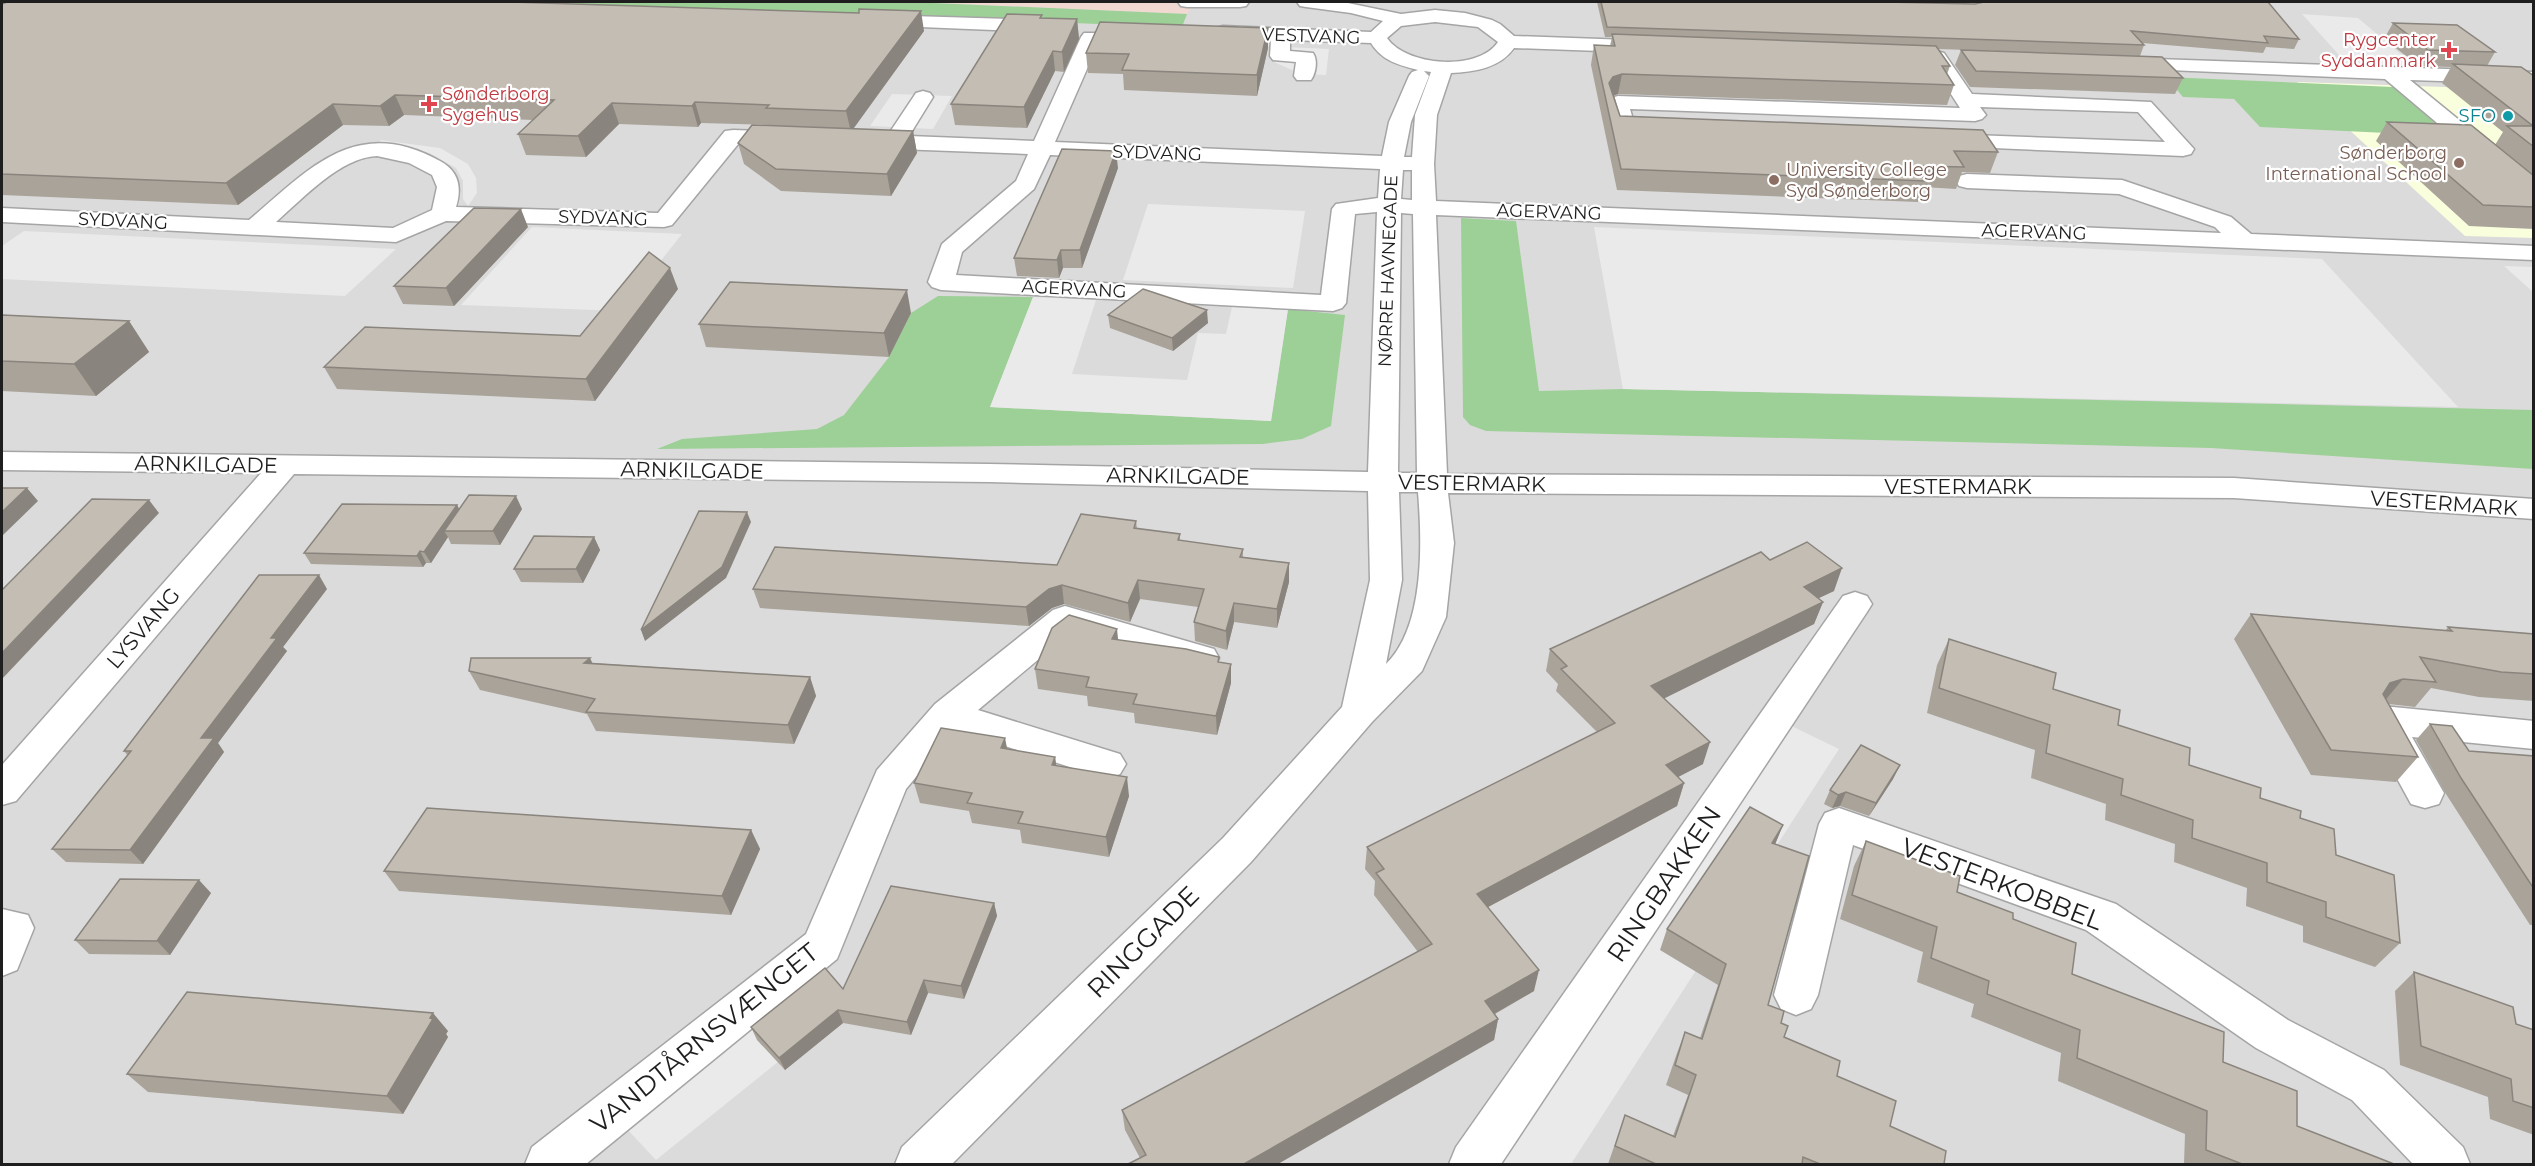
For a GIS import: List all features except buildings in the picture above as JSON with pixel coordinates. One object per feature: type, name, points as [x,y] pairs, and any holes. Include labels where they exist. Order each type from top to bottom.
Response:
[{"type":"street","points":[[1187,2],[1240,2]]},
{"type":"street","points":[[1306,2],[1351,8],[1401,20]]},
{"type":"street","points":[[1456,9],[1491,26],[1508,42],[1505,50],[1490,60],[1464,67],[1433,67],[1388,54],[1379,46],[1377,38],[1380,31],[1401,20],[1456,9]]},
{"type":"street","name":"AGERVANG","points":[[860,20],[1086,30],[1044,148],[1026,184],[951,249],[941,282],[1332,303],[1344,209],[1369,205],[2534,253]]},
{"type":"street","points":[[1282,26],[1281,56],[1306,57],[1304,76]]},
{"type":"street","name":"VESTVANG","points":[[1200,32],[1282,26],[1377,38]]},
{"type":"street","points":[[1508,42],[1680,48]]},
{"type":"street","points":[[1672,130],[1624,129],[1618,102],[1976,115],[1965,100],[1947,58],[1914,57]]},
{"type":"street","points":[[2106,63],[2534,78]]},
{"type":"street","name":"NØRRE HAVNEGADE","points":[[1383,482],[1392,163],[1400,122],[1433,67]]},
{"type":"street","name":"NØRRE HAVNEGADE","points":[[1432,483],[1423,164],[1426,115],[1433,67]]},
{"type":"street","points":[[2390,73],[2534,193]]},
{"type":"street","points":[[894,142],[923,97]]},
{"type":"street","points":[[1921,139],[2183,149],[2144,106],[1965,100]]},
{"type":"street","points":[[2076,103],[2111,146]]},
{"type":"street","name":"SYDVANG","points":[[3,216],[396,236],[442,214],[664,220],[734,136],[814,139]]},
{"type":"street","name":"SYDVANG","points":[[848,141],[1423,164]]},
{"type":"street","points":[[254,228],[340,158],[358,151],[372,149],[419,158],[443,172],[450,185],[450,195],[442,214]]},
{"type":"street","points":[[1967,181],[2122,187],[2223,222],[2244,241]]},
{"type":"street","name":"ARNKILGADE","points":[[2,461],[1001,473],[1383,482]]},
{"type":"street","name":"LYSVANG","points":[[2,790],[285,465]]},
{"type":"street","name":"VESTERMARK","points":[[1383,482],[2234,488],[2534,509]]},
{"type":"street","name":"RINGGADE","points":[[1359,712],[1386,580],[1383,482]]},
{"type":"street","name":"RINGGADE","points":[[919,1164],[1237,850],[1359,712],[1410,662],[1429,617],[1438,543],[1432,483]]},
{"type":"street","name":"RINGBAKKEN","points":[[1473,1164],[1855,604]]},
{"type":"street","name":"VANDTÅRNSVÆNGET","points":[[549,1164],[822,946],[890,781],[948,714],[1065,618],[1217,662]]},
{"type":"street","points":[[948,714],[1107,764]]},
{"type":"street","points":[[2425,793],[2383,720],[2534,735]]},
{"type":"street","name":"VESTERKOBBEL","points":[[1796,995],[1839,824],[2102,917],[2272,1034],[2368,1085],[2446,1164]]},
{"type":"street","points":[[2,927],[13,928],[2,957]]},
{"type":"shaded area","points":[[2,2],[2533,2],[2533,1164],[2,1164]]},
{"type":"shaded area","points":[[910,2],[1196,2],[1187,14]]},
{"type":"shaded area","points":[[2302,14],[2358,18],[2417,68],[2348,65]]},
{"type":"shaded area","points":[[1118,33],[1288,40],[1286,47],[1329,49],[1326,75],[1301,74],[1274,62],[1276,46],[1115,42]]},
{"type":"shaded area","name":"Sønderborg International School","points":[[2297,82],[2533,90],[2533,238],[2465,236]]},
{"type":"shaded area","points":[[892,94],[952,96],[933,129],[870,126]]},
{"type":"shaded area","points":[[380,140],[440,148],[468,164],[476,178],[477,193],[468,206],[463,199],[463,181],[456,168],[429,153],[381,144]]},
{"type":"shaded area","points":[[1148,204],[1305,211],[1293,288],[1123,280]]},
{"type":"shaded area","points":[[532,227],[682,234],[621,311],[461,305]]},
{"type":"shaded area","points":[[1594,227],[2322,259],[2458,407],[1623,389]]},
{"type":"shaded area","points":[[24,231],[396,249],[345,296],[2,279],[2,246]]},
{"type":"shaded area","points":[[2504,266],[2533,267],[2533,292]]},
{"type":"shaded area","points":[[1033,297],[1096,300],[1072,374],[1187,380],[1198,333],[1226,334],[1232,307],[1288,309],[1271,421],[990,407]]},
{"type":"shaded area","points":[[1777,719],[1839,749],[1571,1164],[1473,1164]]},
{"type":"shaded area","points":[[809,956],[849,1005],[656,1160],[613,1114]]},
{"type":"green space","points":[[477,2],[910,2],[1187,14],[1182,27]]},
{"type":"green space","points":[[2166,77],[2393,87],[2451,136],[2260,127],[2234,99],[2183,97]]},
{"type":"green space","points":[[1461,218],[1516,221],[1539,391],[1623,389],[2533,410],[2533,469],[2211,448],[1486,431],[1470,425],[1463,417]]},
{"type":"green space","points":[[938,296],[1033,297],[990,407],[1271,421],[1288,309],[1345,315],[1331,426],[1302,439],[1263,444],[657,449],[682,439],[817,429],[844,415],[889,357],[911,313]]},
{"type":"place","name":"Rygcenter Syddanmark","points":[[2449,50]]},
{"type":"place","name":"Sønderborg Sygehus","points":[[429,104]]},
{"type":"place","name":"SFO","points":[[2508,116]]},
{"type":"place","name":"Sønderborg International School","points":[[2459,163]]},
{"type":"place","name":"University College Syd Sønderborg","points":[[1774,180]]}]
